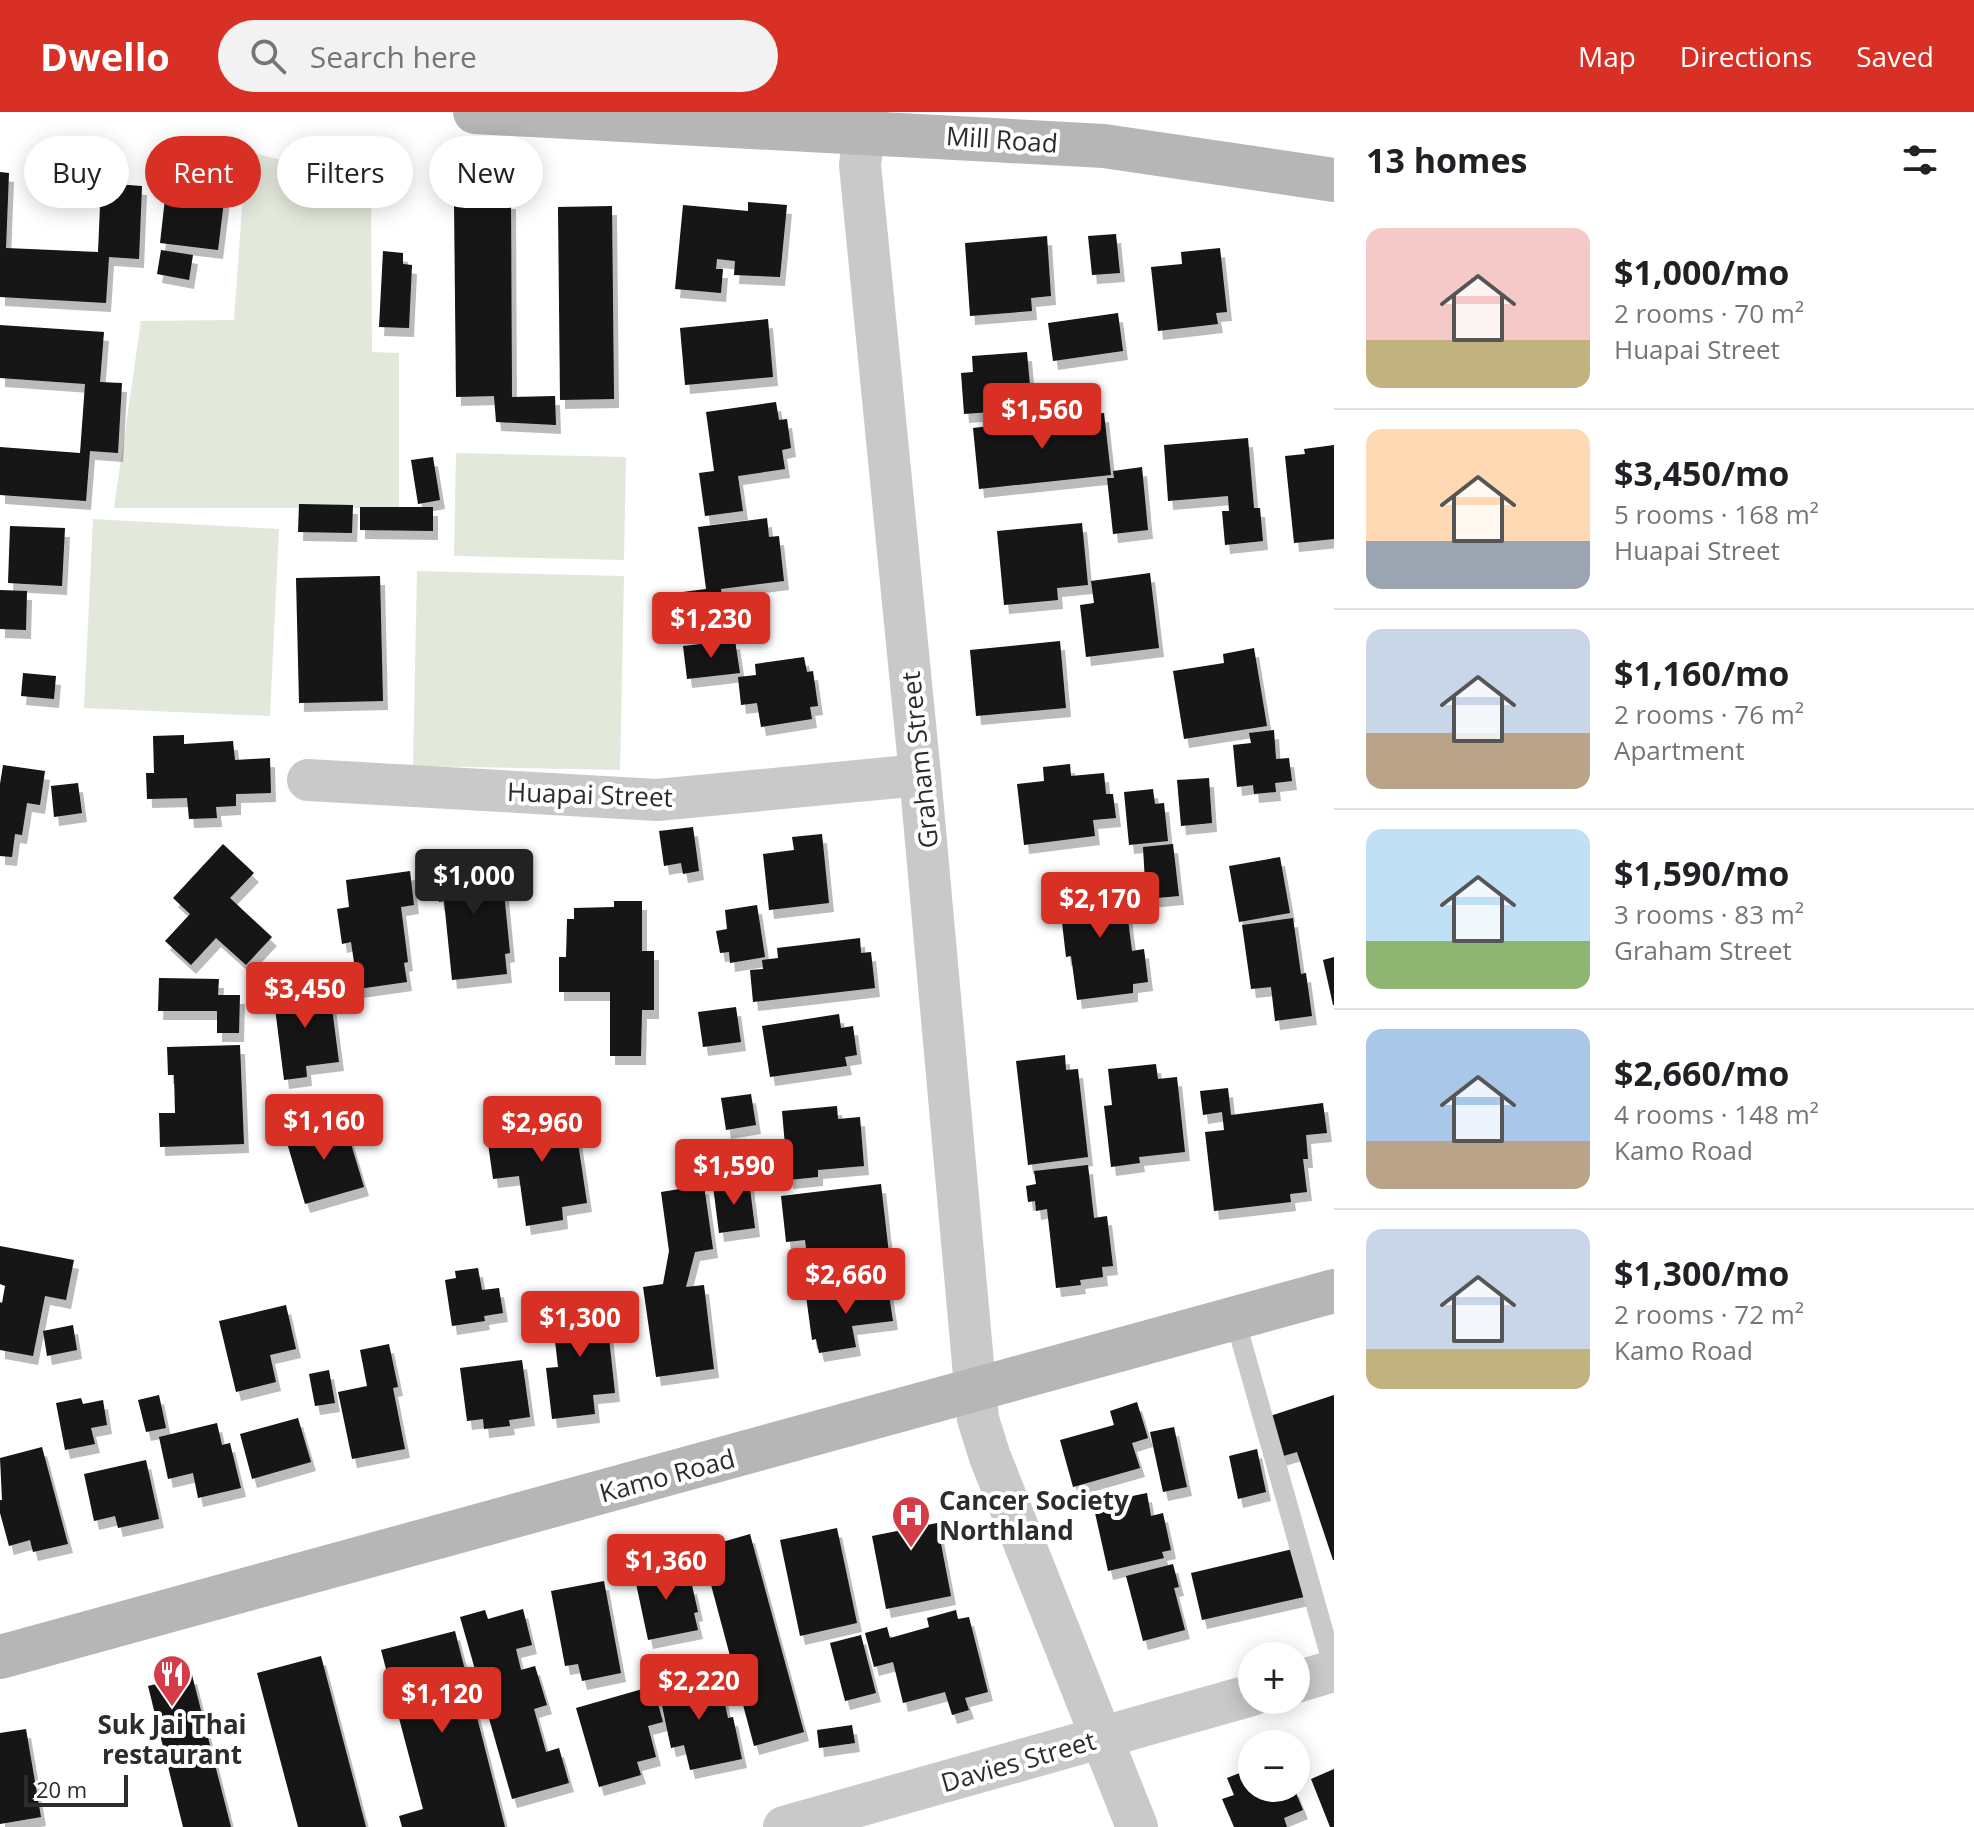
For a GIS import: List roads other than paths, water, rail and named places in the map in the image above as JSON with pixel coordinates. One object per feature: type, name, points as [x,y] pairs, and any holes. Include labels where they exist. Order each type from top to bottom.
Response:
[{"type":"main road","name":"Mill Road","points":[[475,112],[865,122],[1104,146],[1334,180]]},
{"type":"main road","name":"Kamo Road","points":[[0,1657],[1334,1291]]},
{"type":"street","name":"Graham Street","points":[[865,122],[860,165],[920,775],[978,1419],[990,1457],[1137,1827]]},
{"type":"street","name":"Huapai Street","points":[[308,780],[657,800],[920,775]]},
{"type":"street","points":[[1310,1678],[1334,1670]]},
{"type":"street","name":"Davies Street","points":[[784,1827],[1238,1699]]},
{"type":"lane","points":[[1235,1319],[1334,1670]]},
{"type":"place","name":"Cancer Society Northland","points":[[911,1549]]},
{"type":"place","name":"Suk Jai Thai restaurant","points":[[172,1708]]}]
